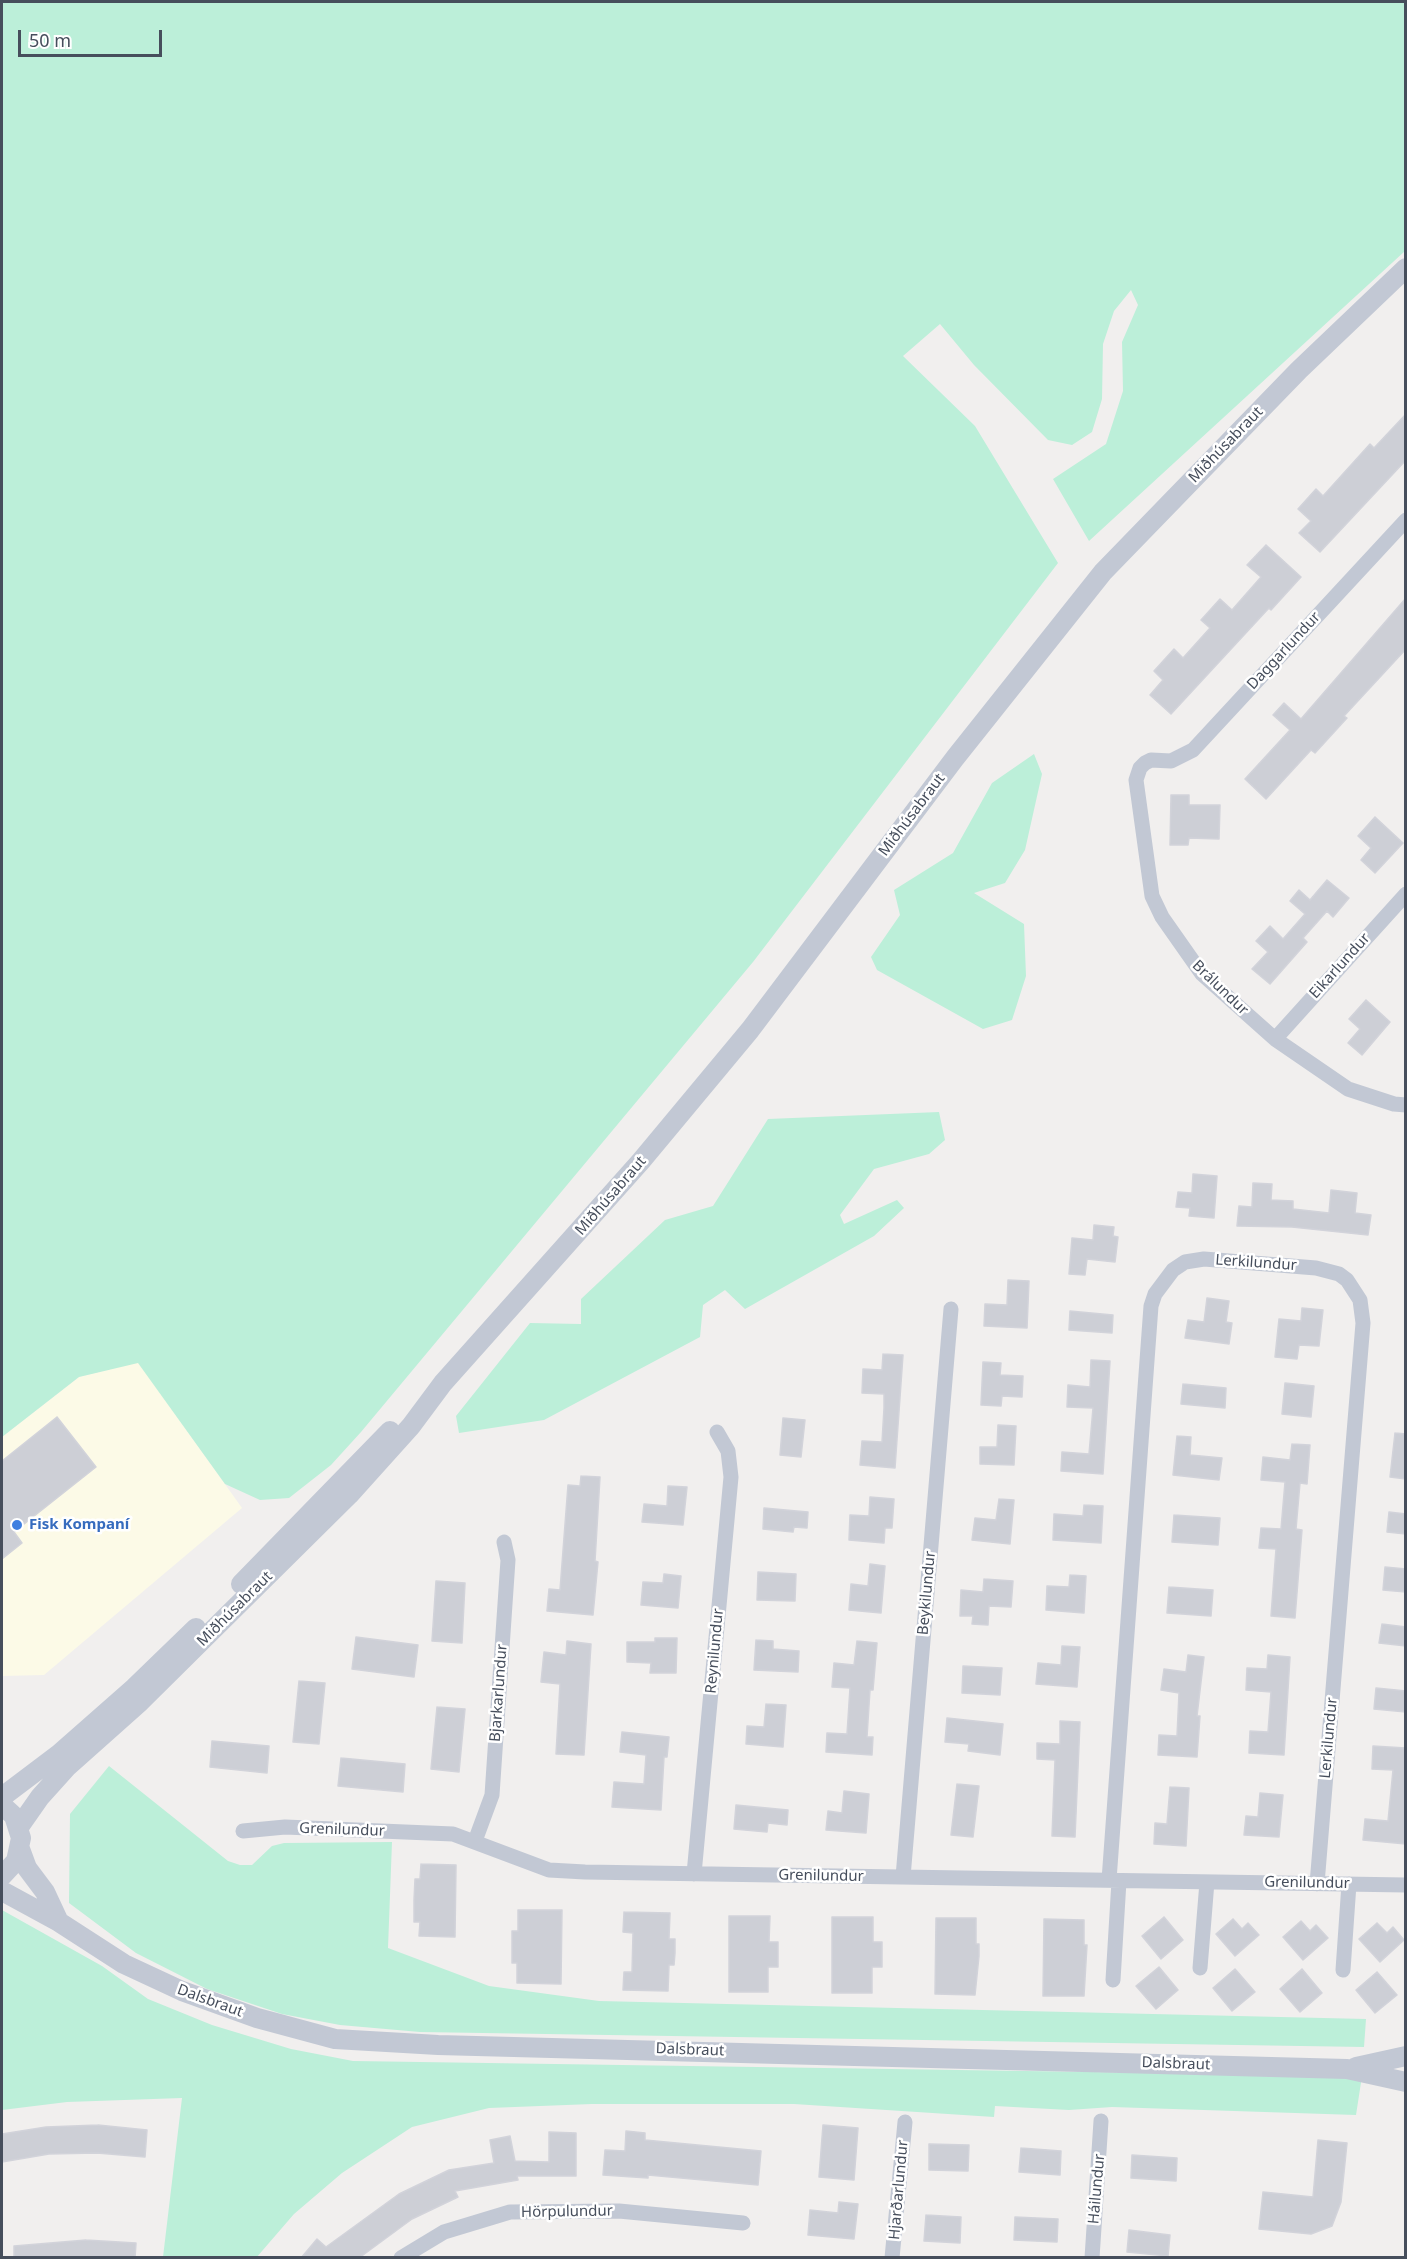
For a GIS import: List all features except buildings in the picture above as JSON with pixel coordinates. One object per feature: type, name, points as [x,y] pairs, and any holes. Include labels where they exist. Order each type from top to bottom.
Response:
[{"type":"street","name":"Miðhúsabraut","points":[[19,1827],[40,1797],[67,1767],[140,1702],[349,1495],[411,1426],[443,1383],[618,1187],[750,1030],[955,758],[1102,572],[1299,370],[1406,268]]},
{"type":"street","name":"Daggarlundur","points":[[1151,760],[1172,761],[1193,750],[1406,520]]},
{"type":"street","name":"Brálundur","points":[[1151,760],[1140,768],[1136,780],[1152,896],[1162,917],[1202,974],[1275,1039],[1348,1089],[1394,1104],[1406,1105]]},
{"type":"street","name":"Eikarlundur","points":[[1275,1039],[1406,894]]},
{"type":"street","name":"Lerkilundur","points":[[1113,1980],[1114,1881],[1151,1306],[1155,1294],[1173,1270],[1185,1262],[1204,1259],[1316,1268],[1339,1274],[1347,1280],[1360,1300],[1364,1323],[1317,1884]]},
{"type":"street","name":"Beykilundur","points":[[903,1877],[951,1309]]},
{"type":"street","name":"Miðhúsabraut","points":[[2,1797],[59,1754],[134,1688],[236,1589],[406,1414],[443,1383]]},
{"type":"street","name":"Reynilundur","points":[[694,1874],[731,1477],[728,1451],[717,1432]]},
{"type":"street","name":"Bjarkarlundur","points":[[475,1841],[488,1810],[493,1785],[508,1560],[504,1542]]},
{"type":"street","points":[[2,1805],[14,1816],[19,1827],[20,1849],[27,1868],[45,1892],[59,1922]]},
{"type":"street","name":"Grenilundur","points":[[243,1831],[285,1827],[453,1834],[549,1870],[1406,1885]]},
{"type":"street","points":[[2,1876],[16,1861],[20,1849]]},
{"type":"street","points":[[1200,1968],[1207,1882]]},
{"type":"street","points":[[1343,1970],[1349,1884]]},
{"type":"street","name":"Dalsbraut","points":[[2,1891],[59,1922],[124,1964],[182,1991],[257,2018],[335,2039],[438,2045],[1347,2069],[1406,2082]]},
{"type":"street","name":"Dalsbraut","points":[[1347,2069],[1406,2056]]},
{"type":"street","name":"Háilundur","points":[[1092,2258],[1101,2121]]},
{"type":"street","name":"Hjarðarlundur","points":[[892,2258],[905,2122]]},
{"type":"street","name":"Hörpulundur","points":[[401,2258],[444,2232],[510,2212],[619,2211],[743,2223]]},
{"type":"shaded area","points":[[138,1362],[242,1508],[44,1675],[2,1676],[2,1437],[79,1377]]},
{"type":"green space","points":[[2,2],[1405,2],[1405,251],[1089,541],[1053,479],[1106,444],[1123,391],[1122,342],[1138,305],[1131,290],[1114,311],[1103,344],[1102,399],[1092,432],[1072,445],[1048,440],[974,365],[940,324],[903,356],[975,426],[1058,563],[753,962],[361,1432],[331,1465],[289,1498],[260,1500],[225,1484],[138,1363],[79,1377],[2,1437]]},
{"type":"green space","points":[[1034,754],[1042,774],[1025,850],[1005,883],[974,893],[1024,924],[1026,976],[1012,1020],[983,1029],[877,970],[871,957],[900,915],[894,890],[953,853],[992,783]]},
{"type":"green space","points":[[939,1112],[945,1140],[929,1154],[874,1169],[840,1215],[844,1224],[897,1200],[904,1208],[874,1236],[745,1309],[725,1290],[703,1305],[700,1337],[544,1420],[459,1433],[456,1416],[530,1323],[581,1324],[581,1299],[665,1220],[713,1206],[768,1119]]},
{"type":"green space","points":[[109,1766],[228,1861],[240,1865],[252,1865],[272,1846],[284,1843],[392,1842],[388,1948],[489,1986],[599,2001],[1366,2019],[1364,2047],[420,2032],[340,2025],[282,2014],[207,1989],[136,1953],[69,1903],[70,1814]]},
{"type":"green space","points":[[2,1910],[102,1966],[148,1999],[212,2025],[291,2049],[353,2061],[1362,2076],[1356,2115],[1112,2107],[1069,2110],[995,2106],[994,2117],[794,2104],[592,2104],[489,2108],[412,2127],[342,2173],[294,2214],[256,2258],[163,2257],[182,2098],[67,2102],[2,2110]]},
{"type":"place","name":"Fisk Kompaní","points":[[17,1525]]}]
